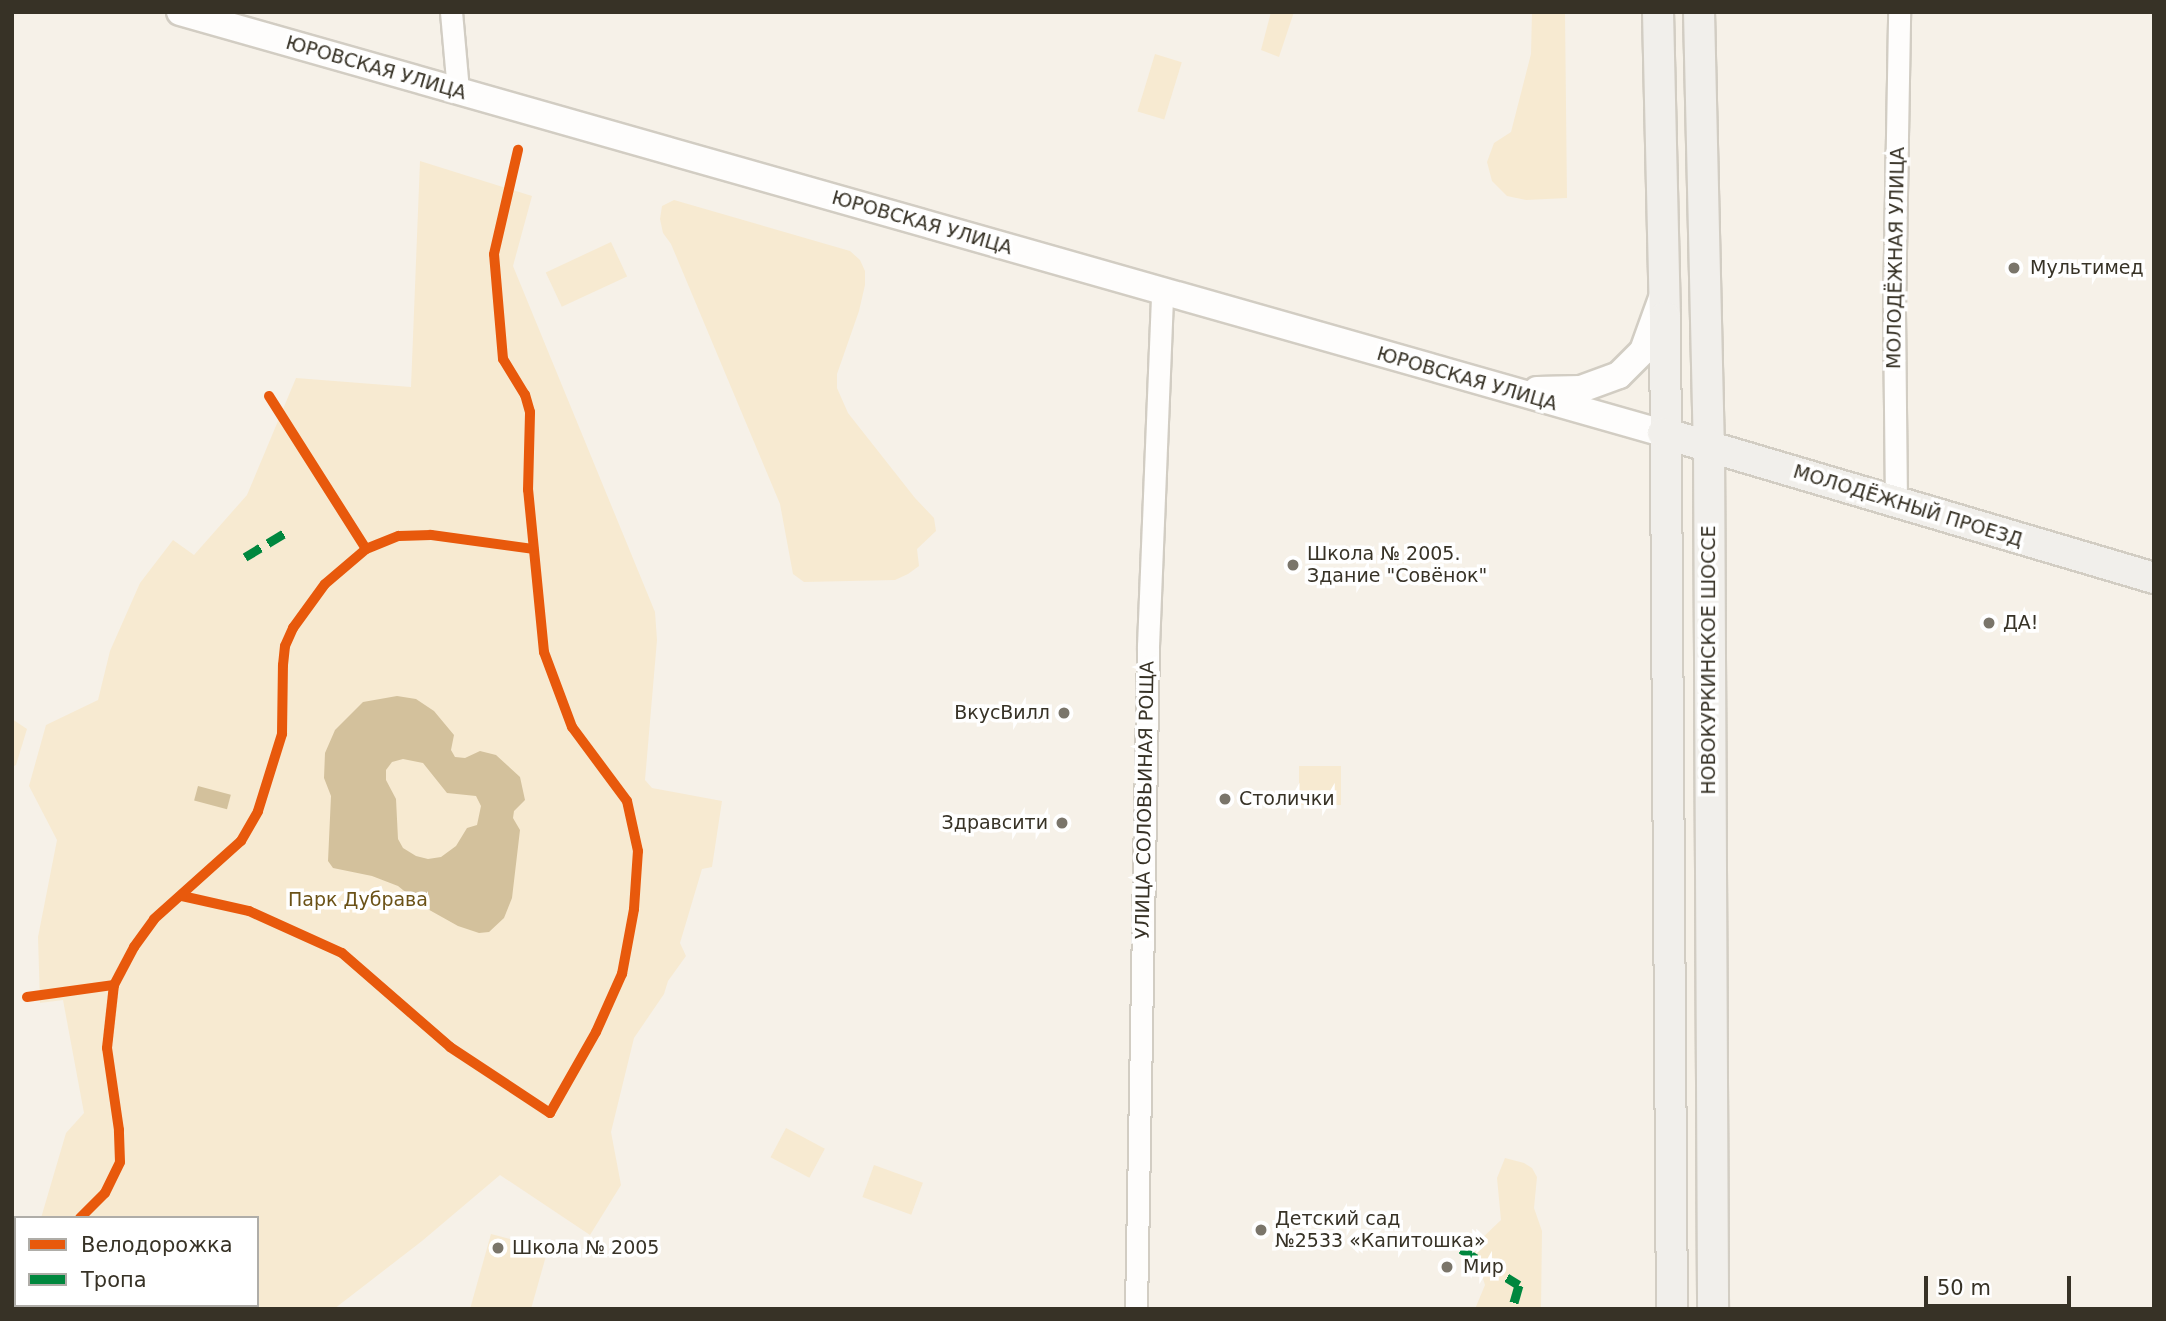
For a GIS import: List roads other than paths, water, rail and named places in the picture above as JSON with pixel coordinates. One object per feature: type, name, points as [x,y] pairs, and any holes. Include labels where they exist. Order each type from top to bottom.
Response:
[{"type":"main road","points":[[1658,12],[1672,1309]]},
{"type":"main road","name":"НОВОКУРКИНСКОЕ ШОССЕ","points":[[1699,12],[1709,445],[1713,1309]]},
{"type":"main road","name":"МОЛОДЁЖНЫЙ ПРОЕЗД","points":[[1663,433],[2154,578]]},
{"type":"street","name":"ЮРОВСКАЯ УЛИЦА","points":[[180,12],[1663,433]]},
{"type":"street","points":[[450,12],[457,92]]},
{"type":"street","name":"МОЛОДЁЖНАЯ УЛИЦА","points":[[1896,503],[1894,308],[1899,12]]},
{"type":"street","name":"УЛИЦА СОЛОВЬИНАЯ РОЩА","points":[[1136,1309],[1148,646],[1162,291]]},
{"type":"street","points":[[1504,389],[1581,389],[1619,375],[1643,351],[1663,295]]},
{"type":"place","name":"Мультимед","points":[[2014,268]]},
{"type":"place","name":"Школа № 2005. Здание \"Совёнок\"","points":[[1293,565]]},
{"type":"place","name":"ДА!","points":[[1989,623]]},
{"type":"place","name":"ВкусВилл","points":[[1064,713]]},
{"type":"place","name":"Столички","points":[[1225,799]]},
{"type":"place","name":"Здравсити","points":[[1062,823]]},
{"type":"place","name":"Детский сад №2533 «Капитошка»","points":[[1261,1230]]},
{"type":"place","name":"Школа № 2005","points":[[498,1248]]},
{"type":"place","name":"Мир","points":[[1447,1267]]},
{"type":"park label","name":"Парк Дубрава","points":[[358,900]]}]
